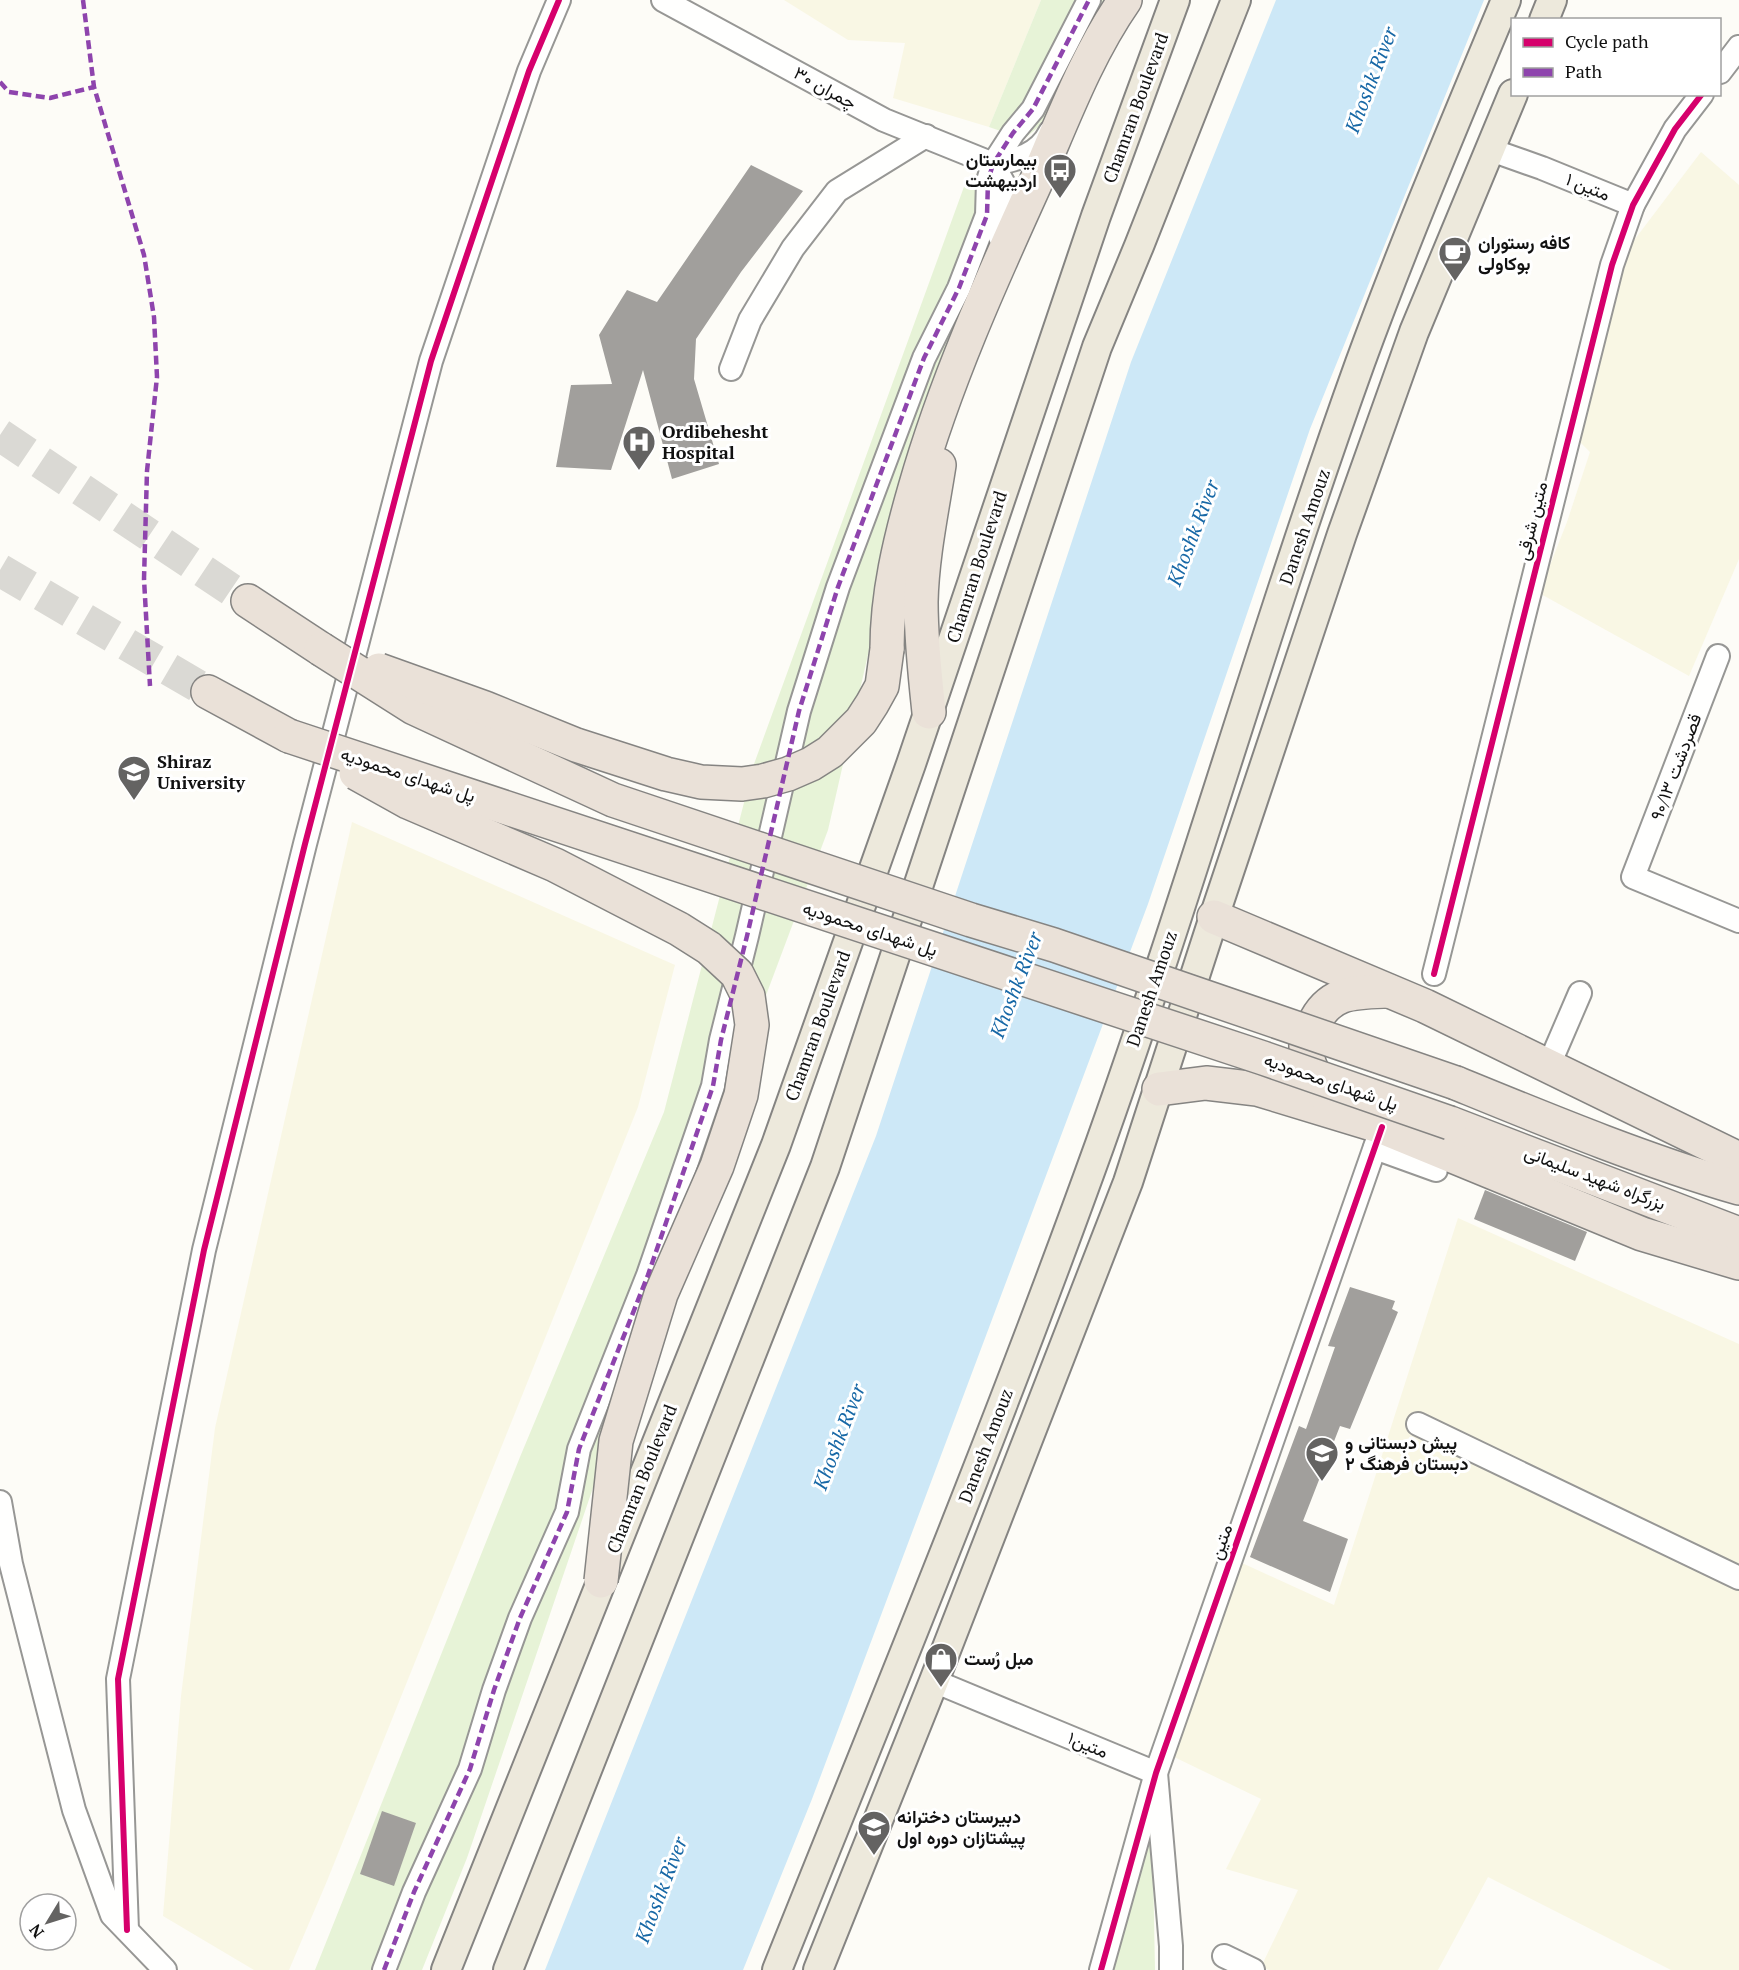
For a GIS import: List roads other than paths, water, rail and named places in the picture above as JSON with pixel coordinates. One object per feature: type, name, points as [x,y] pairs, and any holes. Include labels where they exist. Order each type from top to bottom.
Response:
[{"type":"highway","points":[[248,601],[321,649],[485,708],[576,745],[675,776],[701,782],[742,784],[764,781],[811,764],[830,752],[861,721],[882,686],[887,649],[887,621],[902,534],[928,442],[965,344],[1089,63],[1114,15],[1125,0]]},
{"type":"highway","points":[[929,711],[922,648],[921,600],[942,446],[946,392]]},
{"type":"highway","name":"بزرگراه شهید سلیمانی","points":[[321,649],[414,708],[613,800],[1053,945],[1456,1083],[1591,1137],[1699,1177],[1739,1188]]},
{"type":"highway","points":[[208,692],[408,802],[555,865],[679,928],[709,948],[737,974],[748,996],[752,1025],[741,1095],[717,1166],[661,1294],[616,1441],[601,1581]]},
{"type":"highway","name":"پل شهدای محمودیه","points":[[289,736],[1263,1058],[1450,1123]]},
{"type":"highway","points":[[1214,917],[1390,990],[1739,1159]]},
{"type":"highway","points":[[1370,1131],[1323,1093],[1309,1062],[1306,1042],[1319,1011],[1336,998],[1355,992],[1390,990]]},
{"type":"highway","points":[[1160,1089],[1206,1083],[1257,1089],[1642,1234],[1739,1263]]},
{"type":"highway","name":"بزرگراه شهید سلیمانی","points":[[1450,1123],[1739,1234]]},
{"type":"main road","name":"Chamran Boulevard","points":[[446,1970],[776,1146],[929,711],[1089,237],[1175,0]]},
{"type":"main road","points":[[508,1970],[825,1167],[1097,347],[1236,0]]},
{"type":"main road","name":"Danesh Amouz","points":[[777,1970],[974,1476],[1096,1154],[1360,363],[1411,230],[1506,0]]},
{"type":"main road","points":[[1545,18],[1552,0]]},
{"type":"main road","name":"Danesh Amouz","points":[[818,1970],[934,1681],[1128,1182],[1342,534],[1413,332],[1512,96]]},
{"type":"street","points":[[127,1930],[118,1679],[204,1250],[305,844],[431,361],[529,71],[559,0]]},
{"type":"street","name":"۳۰ چمران","points":[[663,0],[884,120],[993,164]]},
{"type":"street","points":[[384,1970],[414,1892],[470,1769],[494,1690],[520,1618],[567,1512],[579,1449],[648,1275],[713,1086],[721,1040],[799,711],[838,588],[924,358],[959,288],[987,215],[988,181],[993,164],[1013,133],[1032,110],[1089,0]]},
{"type":"street","points":[[1721,70],[1739,47]]},
{"type":"street","points":[[993,164],[1017,160],[1038,148],[1047,137],[1089,63]]},
{"type":"street","name":"متین شرقی","points":[[1434,974],[1612,265],[1633,205],[1675,129],[1700,96]]},
{"type":"street","points":[[731,369],[750,320],[793,248],[837,191],[926,136]]},
{"type":"street","name":"متین ۱","points":[[1491,150],[1633,205]]},
{"type":"street","points":[[965,344],[987,282],[1006,213],[1005,186],[993,164]]},
{"type":"street","name":"۹۰/۱۳ قصردشت","points":[[1718,656],[1633,877],[1739,921]]},
{"type":"street","points":[[1549,1065],[1580,993]]},
{"type":"street","points":[[1370,1131],[1436,1170]]},
{"type":"street","name":"متین","points":[[1101,1970],[1156,1773],[1370,1131]]},
{"type":"street","points":[[1418,1424],[1739,1578]]},
{"type":"street","points":[[0,1502],[11,1564],[74,1810],[112,1915],[165,1970]]},
{"type":"street","name":"متین۱","points":[[934,1681],[1156,1773]]},
{"type":"street","points":[[1156,1773],[1171,1946],[1171,1970]]},
{"type":"street","points":[[1224,1956],[1253,1970]]},
{"type":"water","name":"Khoshk River","points":[[1276,0],[1484,0],[1310,429],[1148,904],[812,1799],[743,1970],[545,1970],[876,1136],[1131,362]]},
{"type":"tunnel","points":[[0,435],[248,601]]},
{"type":"tunnel","points":[[0,570],[208,692]]},
{"type":"place","name":"بیمارستان اردیبهشت","points":[[1060,199]]},
{"type":"place","name":"کافه رستوران بوکاولی","points":[[1455,282]]},
{"type":"place","name":"Ordibehesht Hospital","points":[[639,471]]},
{"type":"place","name":"Shiraz University","points":[[134,801]]},
{"type":"place","name":"پیش دبستانی و دبستان فرهنگ ۲","points":[[1322,1482]]},
{"type":"place","name":"مبل رُست","points":[[941,1688]]},
{"type":"place","name":"دبیرستان دخترانه پیشتازان دوره اول","points":[[874,1856]]}]
